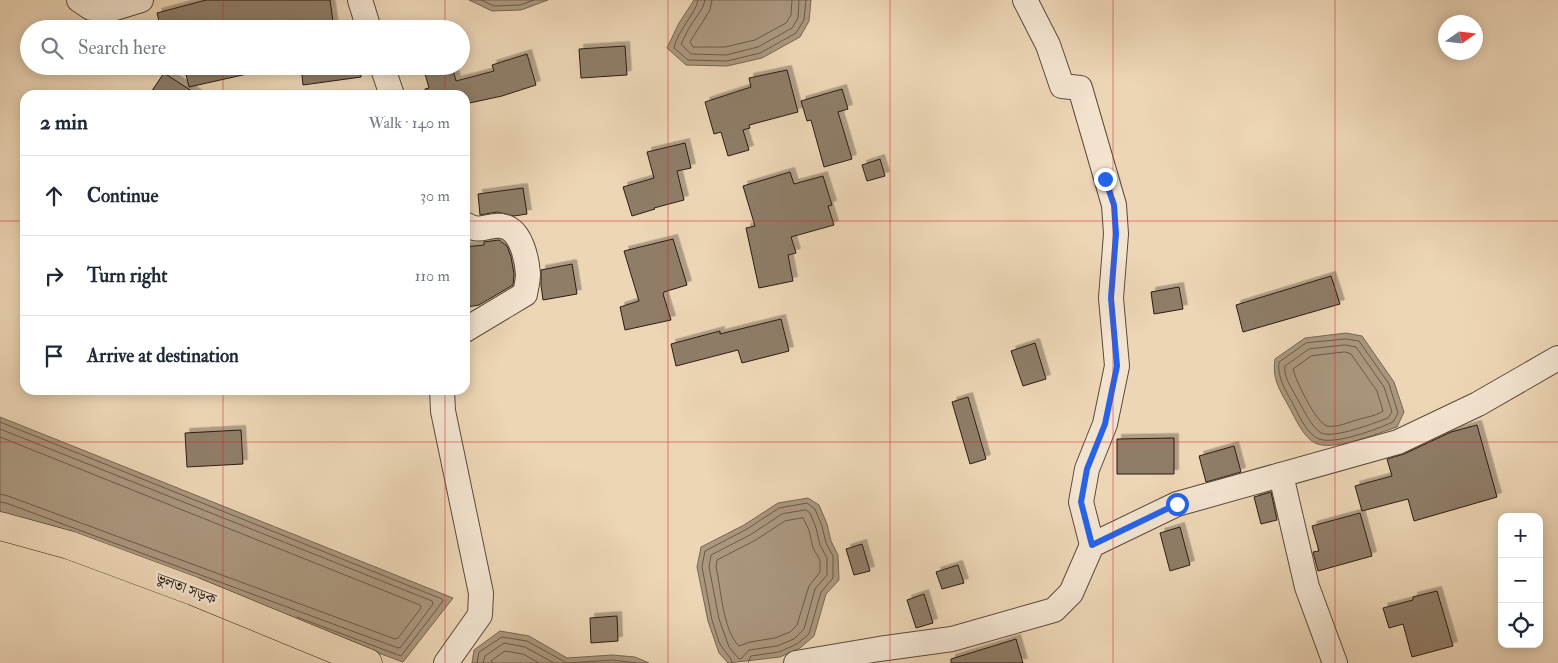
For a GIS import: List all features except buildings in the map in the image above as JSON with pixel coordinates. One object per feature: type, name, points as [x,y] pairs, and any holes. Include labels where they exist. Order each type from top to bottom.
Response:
[{"type":"highway","name":"ভুলতা সড়ক","points":[[0,526],[69,545],[166,581],[368,663]]},
{"type":"street","points":[[79,0],[91,8],[115,8],[141,0]]},
{"type":"street","points":[[360,0],[366,20]]},
{"type":"street","points":[[796,663],[952,639],[1054,610],[1071,593],[1092,545],[1081,502],[1087,469],[1105,424],[1117,366],[1111,298],[1116,234],[1114,205],[1080,88],[1062,86],[1048,44],[1025,0]]},
{"type":"street","points":[[385,75],[390,90]]},
{"type":"street","points":[[470,227],[473,229],[503,226],[513,231],[524,248],[528,275],[525,294],[470,327]]},
{"type":"street","points":[[1092,545],[1177,504],[1398,442],[1478,404],[1558,358]]},
{"type":"street","points":[[442,395],[443,411],[481,593],[480,615],[446,663]]},
{"type":"street","points":[[1281,475],[1306,587],[1335,663]]},
{"type":"water","points":[[469,0],[548,0],[521,10],[492,11]]},
{"type":"water","points":[[694,0],[811,0],[809,21],[800,37],[762,58],[727,66],[686,65],[667,48],[679,23]]},
{"type":"water","points":[[1346,333],[1362,336],[1394,382],[1404,412],[1397,427],[1356,441],[1323,445],[1310,440],[1296,420],[1277,383],[1274,372],[1275,359],[1305,338]]},
{"type":"water","points":[[0,417],[453,598],[403,662],[0,513]]},
{"type":"water","points":[[808,498],[819,505],[827,524],[831,541],[838,555],[839,580],[826,594],[814,636],[800,648],[780,657],[728,663],[719,653],[708,621],[697,567],[701,547],[744,525],[778,503]]},
{"type":"water","points":[[500,631],[529,636],[567,658],[612,655],[635,657],[649,663],[472,663],[474,650]]},
{"type":"route","points":[[1105,179],[1114,205],[1116,234],[1111,298],[1117,366],[1105,424],[1087,469],[1081,502],[1092,545],[1177,504]]}]
